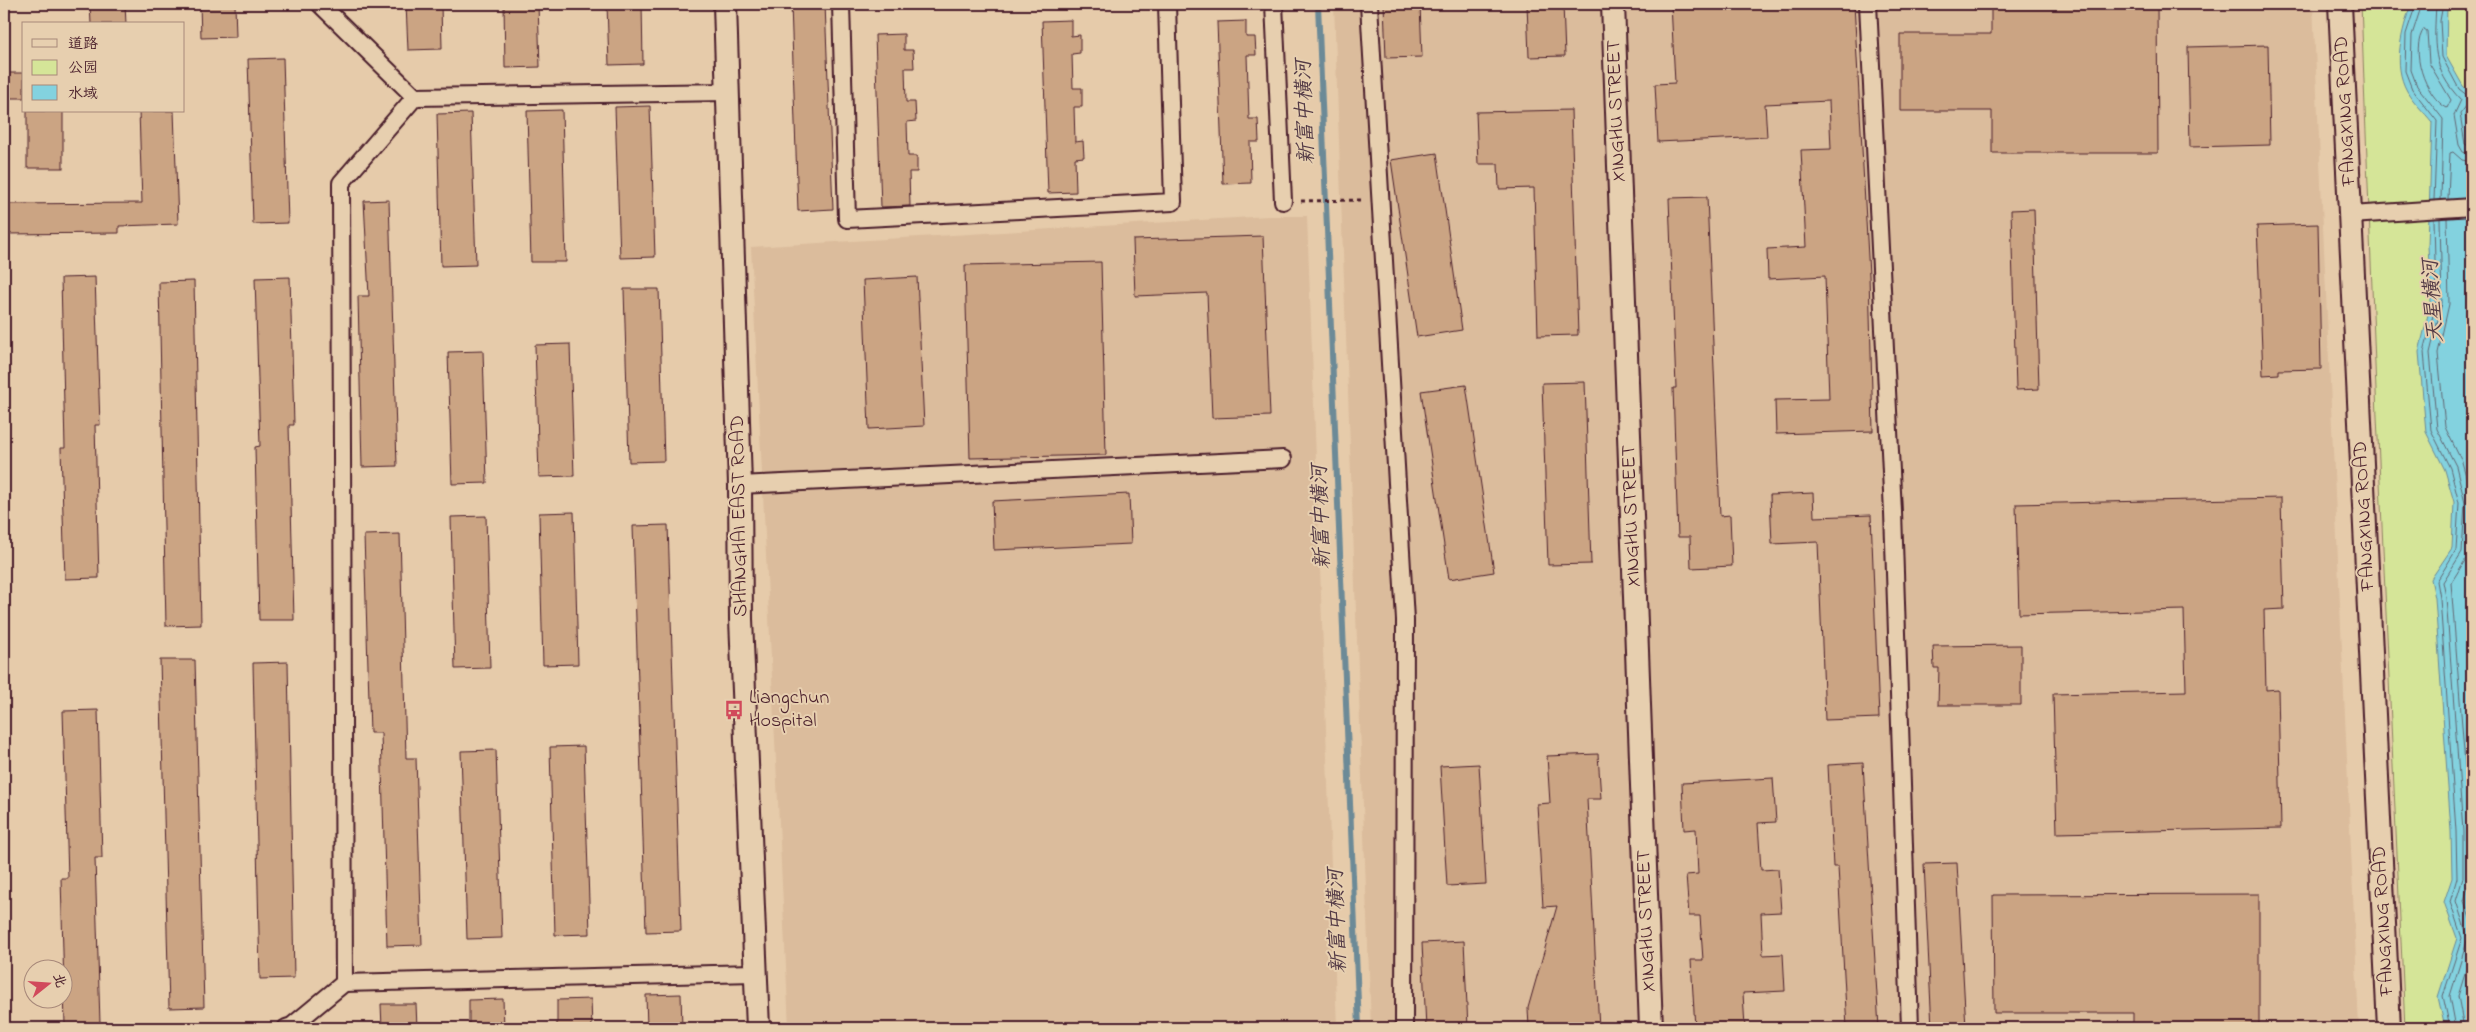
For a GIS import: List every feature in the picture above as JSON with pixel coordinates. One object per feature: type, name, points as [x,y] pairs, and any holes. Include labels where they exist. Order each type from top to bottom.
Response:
[{"type":"street","points":[[320,4],[416,97],[729,92]]},
{"type":"street","name":"SHANGHAI EAST ROAD","points":[[725,4],[740,485],[741,628],[754,973],[758,1028]]},
{"type":"street","points":[[841,4],[847,219],[1173,202],[1167,4]]},
{"type":"street","points":[[1274,4],[1283,201]]},
{"type":"street","points":[[1368,4],[1404,620],[1404,1028]]},
{"type":"street","name":"XINGHU STREET","points":[[1612,4],[1651,1028]]},
{"type":"street","points":[[1868,4],[1893,512],[1910,1028]]},
{"type":"street","name":"FANGXING ROAD","points":[[2340,4],[2352,215],[2389,1028]]},
{"type":"street","points":[[344,982],[341,183],[416,97]]},
{"type":"street","points":[[2352,215],[2472,206]]},
{"type":"street","points":[[740,485],[1283,459]]},
{"type":"street","points":[[286,1028],[292,1026],[344,982],[754,973]]},
{"type":"path","points":[[1309,201],[1346,200]]},
{"type":"shaded area","points":[[1334,4],[2313,4],[2359,1028],[1371,1028]]},
{"type":"shaded area","points":[[1269,216],[1307,216],[1337,1028],[789,1028],[751,247]]},
{"type":"green space","points":[[2361,4],[2472,4],[2472,1028],[2405,1028],[2377,416]]},
{"type":"water","name":"天星横河","points":[[2411,4],[2447,4],[2446,56],[2463,86],[2472,94],[2472,107],[2465,114],[2471,151],[2472,186],[2472,1028],[2445,1028],[2438,997],[2457,938],[2444,902],[2452,878],[2451,831],[2435,598],[2431,579],[2452,548],[2454,502],[2445,470],[2426,432],[2419,352],[2431,302],[2428,246],[2432,122],[2409,95],[2402,81],[2400,70],[2399,59],[2402,36]]},
{"type":"building","points":[[90,4],[125,4],[126,22],[91,22]]},
{"type":"building","points":[[200,4],[235,4],[236,37],[201,38]]},
{"type":"building","points":[[406,4],[441,4],[442,49],[408,50]]},
{"type":"building","points":[[504,4],[538,4],[540,67],[505,68]]},
{"type":"building","points":[[607,4],[642,4],[643,64],[609,65]]},
{"type":"building","points":[[791,4],[825,4],[833,209],[798,211]]},
{"type":"building","points":[[1384,4],[1420,4],[1422,57],[1386,58]]},
{"type":"building","points":[[1527,4],[1563,4],[1565,56],[1529,57]]},
{"type":"building","points":[[1671,4],[1854,4],[1869,275],[1873,431],[1776,434],[1775,400],[1829,399],[1825,276],[1768,279],[1767,249],[1806,247],[1801,150],[1831,149],[1829,101],[1765,104],[1767,137],[1658,142],[1655,84],[1675,83]]},
{"type":"building","points":[[1991,4],[2157,4],[2158,153],[1992,153],[1992,111],[1900,111],[1900,34],[1991,34]]},
{"type":"building","points":[[1071,20],[1071,36],[1080,35],[1080,53],[1072,54],[1073,88],[1082,88],[1082,107],[1074,107],[1075,142],[1083,141],[1084,157],[1075,158],[1076,192],[1048,193],[1042,21]]},
{"type":"building","points":[[1246,21],[1246,37],[1255,37],[1256,55],[1247,55],[1249,119],[1258,119],[1259,142],[1250,142],[1251,183],[1223,184],[1217,22]]},
{"type":"building","points":[[904,34],[904,50],[913,50],[914,68],[905,68],[906,102],[915,102],[916,121],[907,122],[908,156],[917,156],[917,172],[909,172],[910,206],[881,207],[875,35]]},
{"type":"building","points":[[2268,45],[2270,145],[2190,147],[2188,47]]},
{"type":"building","points":[[283,58],[288,223],[253,224],[248,59]]},
{"type":"building","points":[[4,73],[22,73],[22,98],[4,98]]},
{"type":"building","points":[[650,106],[655,257],[620,258],[615,107]]},
{"type":"building","points":[[562,110],[566,262],[531,262],[527,111]]},
{"type":"building","points":[[1571,110],[1578,335],[1538,336],[1534,188],[1499,189],[1498,164],[1478,164],[1476,112]]},
{"type":"building","points":[[27,112],[63,112],[63,168],[27,168]]},
{"type":"building","points":[[139,112],[174,112],[178,224],[119,226],[119,233],[4,234],[4,204],[142,203]]},
{"type":"building","points":[[471,113],[476,265],[441,266],[437,114]]},
{"type":"building","points":[[1437,153],[1462,330],[1417,337],[1391,160]]},
{"type":"building","points":[[1707,197],[1720,516],[1730,515],[1732,566],[1691,568],[1690,537],[1678,537],[1673,388],[1676,388],[1669,198]]},
{"type":"building","points":[[389,200],[397,466],[362,467],[358,296],[369,296],[364,201]]},
{"type":"building","points":[[2034,209],[2039,389],[2016,390],[2011,210]]},
{"type":"building","points":[[2318,224],[2321,369],[2279,370],[2279,374],[2263,375],[2257,226]]},
{"type":"building","points":[[1263,236],[1270,416],[1212,418],[1207,293],[1135,296],[1133,240]]},
{"type":"building","points":[[1101,262],[1106,455],[970,458],[965,265]]},
{"type":"building","points":[[95,277],[100,425],[95,425],[99,578],[65,579],[61,448],[65,448],[61,278]]},
{"type":"building","points":[[290,277],[294,425],[289,425],[294,620],[259,620],[255,447],[260,446],[255,278]]},
{"type":"building","points":[[917,277],[924,426],[869,429],[863,280]]},
{"type":"building","points":[[194,281],[201,625],[166,626],[159,282]]},
{"type":"building","points":[[624,289],[659,289],[664,461],[629,462]]},
{"type":"building","points":[[570,344],[574,476],[539,477],[535,345]]},
{"type":"building","points":[[483,351],[487,483],[452,484],[448,352]]},
{"type":"building","points":[[1585,382],[1591,564],[1548,565],[1542,383]]},
{"type":"building","points":[[1466,385],[1494,572],[1449,579],[1421,391]]},
{"type":"building","points":[[1813,493],[1814,517],[1871,515],[1879,718],[1825,720],[1818,542],[1772,544],[1770,495]]},
{"type":"building","points":[[1129,494],[1131,544],[994,550],[992,501]]},
{"type":"building","points":[[2281,498],[2284,609],[2264,610],[2266,690],[2278,689],[2281,828],[2057,833],[2053,694],[2186,691],[2184,610],[2019,614],[2016,504]]},
{"type":"building","points":[[574,512],[578,664],[543,665],[539,513]]},
{"type":"building","points":[[486,516],[490,668],[455,669],[451,517]]},
{"type":"building","points":[[668,525],[681,931],[646,932],[633,526]]},
{"type":"building","points":[[400,534],[406,758],[416,758],[422,945],[387,946],[381,733],[370,733],[364,535]]},
{"type":"building","points":[[2021,645],[2021,705],[1938,705],[1939,668],[1934,668],[1933,646]]},
{"type":"building","points":[[160,660],[195,660],[204,1007],[169,1008]]},
{"type":"building","points":[[288,662],[294,978],[260,979],[253,663]]},
{"type":"building","points":[[98,710],[102,858],[95,858],[100,1024],[65,1025],[65,1010],[72,1010],[72,960],[63,960],[61,878],[68,878],[63,711]]},
{"type":"building","points":[[584,746],[590,934],[555,935],[550,747]]},
{"type":"building","points":[[496,750],[502,938],[467,939],[461,751]]},
{"type":"building","points":[[1598,754],[1601,799],[1587,799],[1599,1028],[1529,1028],[1528,1008],[1557,906],[1543,907],[1537,804],[1550,803],[1547,756]]},
{"type":"building","points":[[1863,763],[1879,1028],[1847,1028],[1838,867],[1833,867],[1828,765]]},
{"type":"building","points":[[1479,764],[1486,884],[1447,886],[1440,766]]},
{"type":"building","points":[[1773,778],[1776,822],[1758,823],[1761,870],[1778,869],[1781,912],[1761,913],[1763,955],[1783,954],[1785,991],[1743,993],[1745,1028],[1695,1028],[1691,960],[1703,960],[1700,916],[1689,916],[1686,875],[1698,874],[1696,829],[1684,830],[1682,783]]},
{"type":"building","points":[[1957,863],[1966,1028],[1932,1028],[1924,864]]},
{"type":"building","points":[[2259,894],[2259,1028],[2133,1028],[2133,1013],[1994,1013],[1993,895]]},
{"type":"building","points":[[1464,941],[1468,1028],[1426,1028],[1422,943]]},
{"type":"building","points":[[681,994],[682,1028],[647,1028],[646,995]]},
{"type":"building","points":[[503,999],[504,1028],[469,1028],[469,1000]]},
{"type":"building","points":[[591,999],[592,1028],[557,1028],[557,1000]]},
{"type":"building","points":[[381,1004],[416,1004],[417,1028],[382,1028]]},
{"type":"waterway","name":"新富中横河","points":[[1318,4],[1359,1028]]},
{"type":"place","name":"Liangchun Hospital","points":[[734,710]]}]
